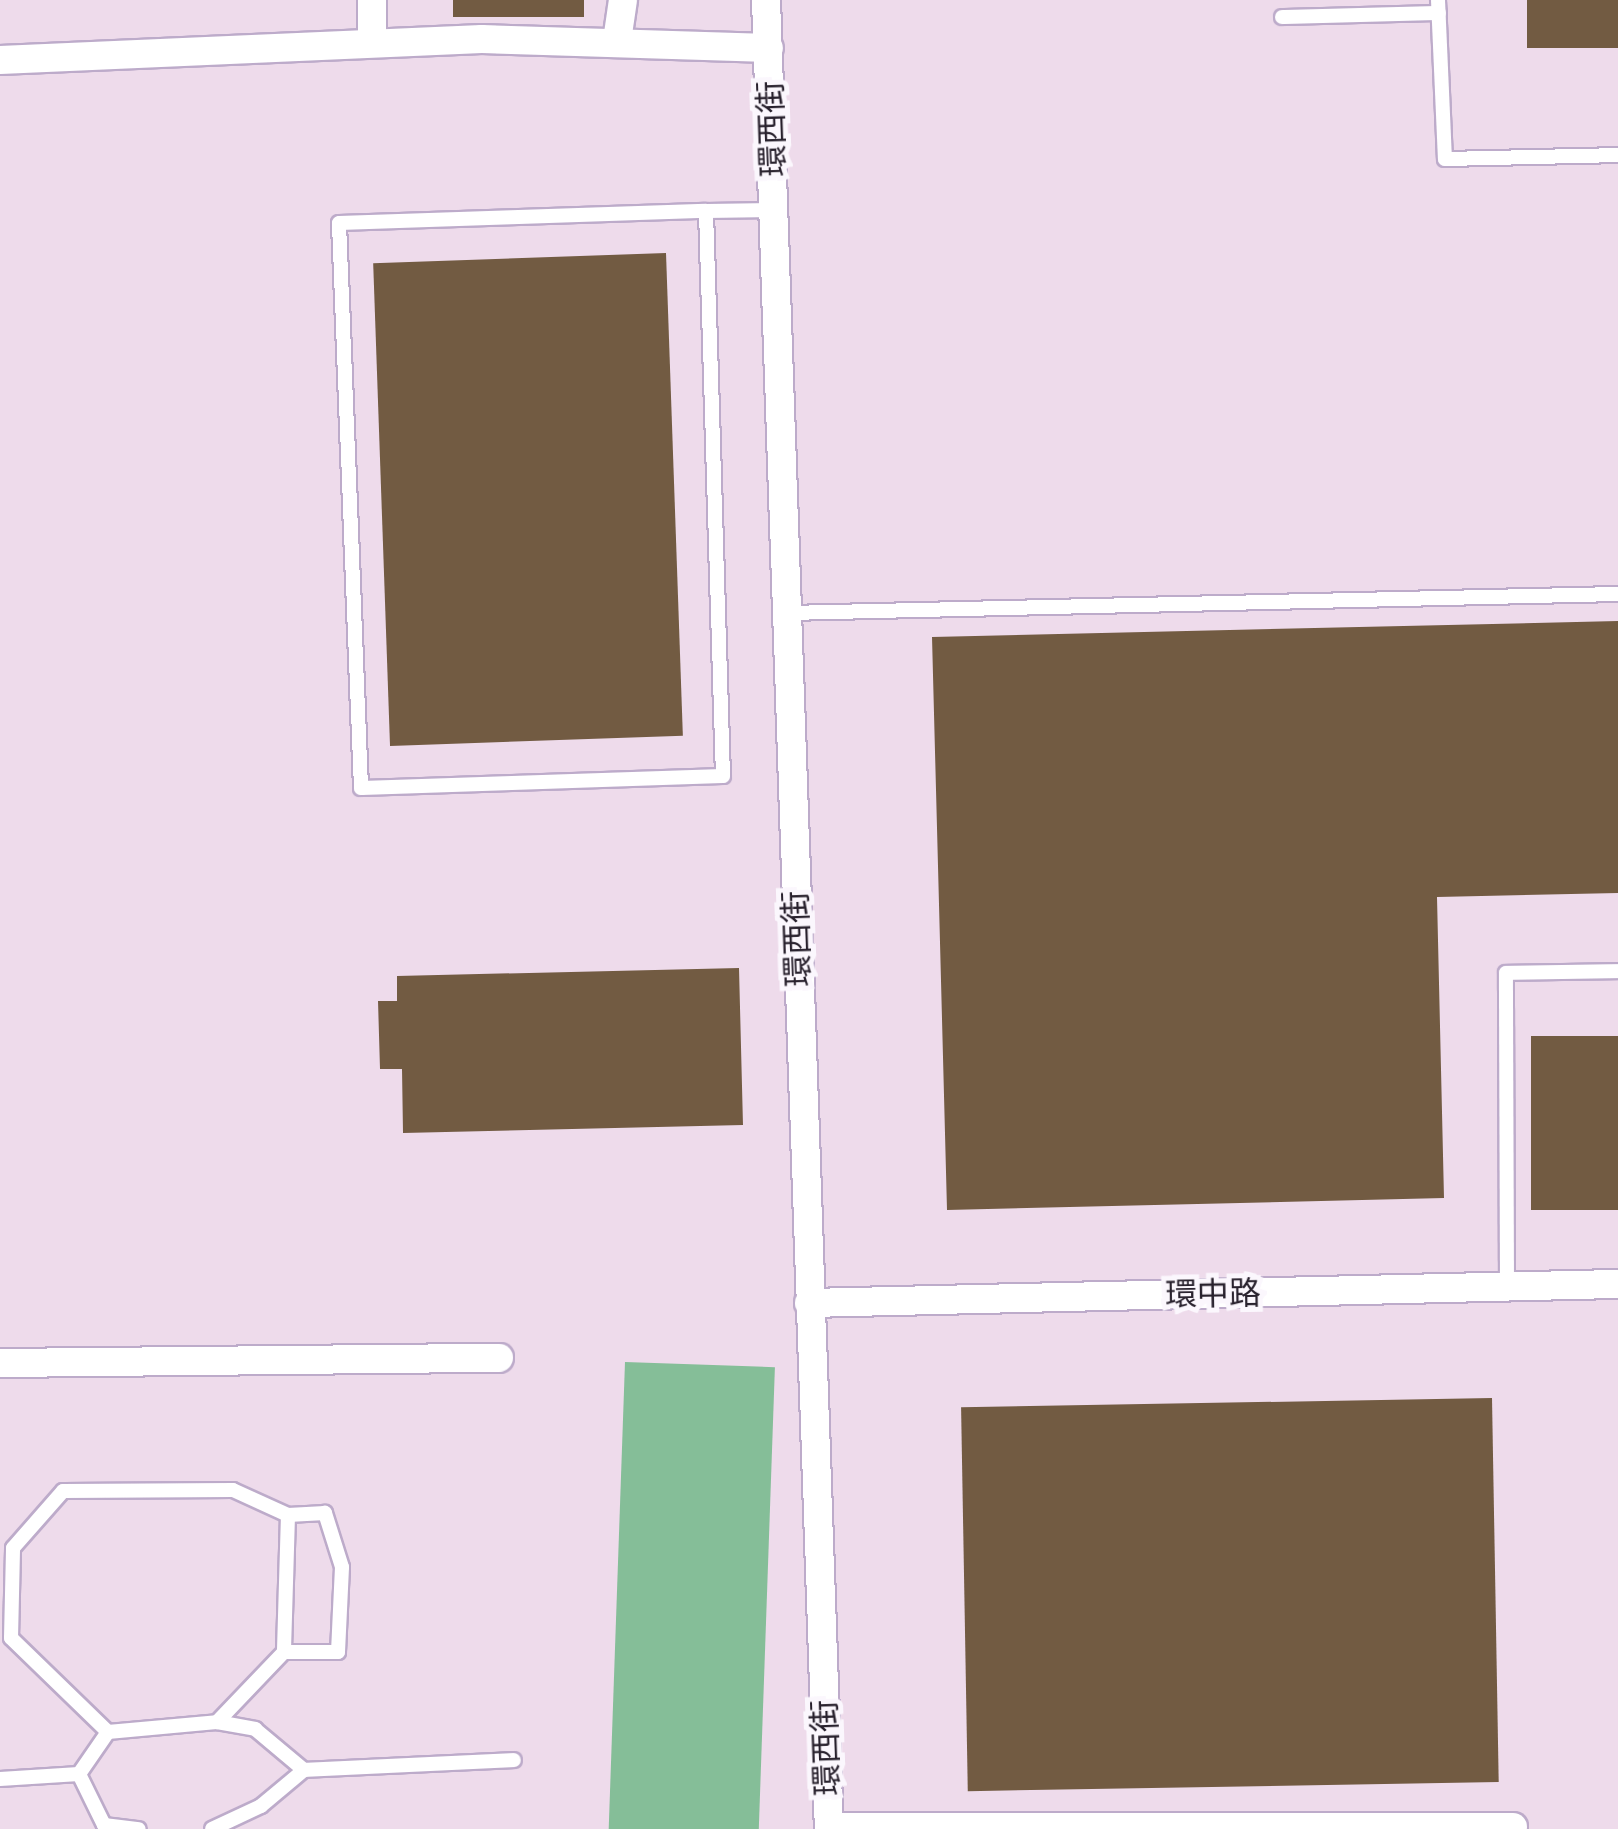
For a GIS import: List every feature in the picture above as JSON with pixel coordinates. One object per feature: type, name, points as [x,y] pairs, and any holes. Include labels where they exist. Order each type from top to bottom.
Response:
[{"type":"street","points":[[372,0],[372,43]]},
{"type":"street","points":[[617,42],[622,0]]},
{"type":"street","name":"環西街","points":[[766,0],[829,1828]]},
{"type":"street","points":[[0,60],[350,52],[372,43],[617,42],[770,48]]},
{"type":"street","name":"環中路","points":[[808,1303],[1618,1284]]},
{"type":"street","points":[[0,1363],[499,1358]]},
{"type":"street","points":[[829,1828],[1513,1827]]},
{"type":"lane","points":[[1282,17],[1438,6],[1446,159],[1618,155]]},
{"type":"lane","points":[[706,212],[723,776],[360,788],[339,224],[706,212],[774,210]]},
{"type":"lane","points":[[787,613],[1618,594]]},
{"type":"lane","points":[[1507,1286],[1506,973],[1618,971]]},
{"type":"lane","points":[[284,1652],[338,1652],[342,1567],[325,1513],[288,1515],[233,1490],[64,1491],[6,1548],[6,1638],[108,1732],[218,1722],[256,1729],[304,1770]]},
{"type":"lane","points":[[218,1722],[284,1652],[288,1515]]},
{"type":"lane","points":[[79,1774],[108,1732]]},
{"type":"lane","points":[[212,1829],[261,1806],[304,1770],[514,1760]]},
{"type":"lane","points":[[0,1779],[79,1774]]},
{"type":"lane","points":[[79,1774],[104,1825],[139,1829]]},
{"type":"shaded area","points":[[0,0],[1618,0],[1618,1829],[0,1829]]},
{"type":"green space","points":[[625,1362],[775,1367],[759,1829],[609,1829]]},
{"type":"building","points":[[453,0],[584,0],[584,17],[453,17]]},
{"type":"building","points":[[1527,0],[1618,0],[1618,48],[1527,48]]},
{"type":"building","points":[[666,253],[683,736],[390,746],[373,263]]},
{"type":"building","points":[[1618,621],[1618,893],[1437,897],[1444,1198],[947,1210],[932,637]]},
{"type":"building","points":[[739,968],[743,1125],[403,1133],[402,1069],[380,1069],[378,1001],[397,1001],[397,976]]},
{"type":"building","points":[[1531,1036],[1618,1036],[1618,1210],[1531,1210]]},
{"type":"building","points":[[1492,1398],[1499,1782],[968,1791],[961,1407]]}]
